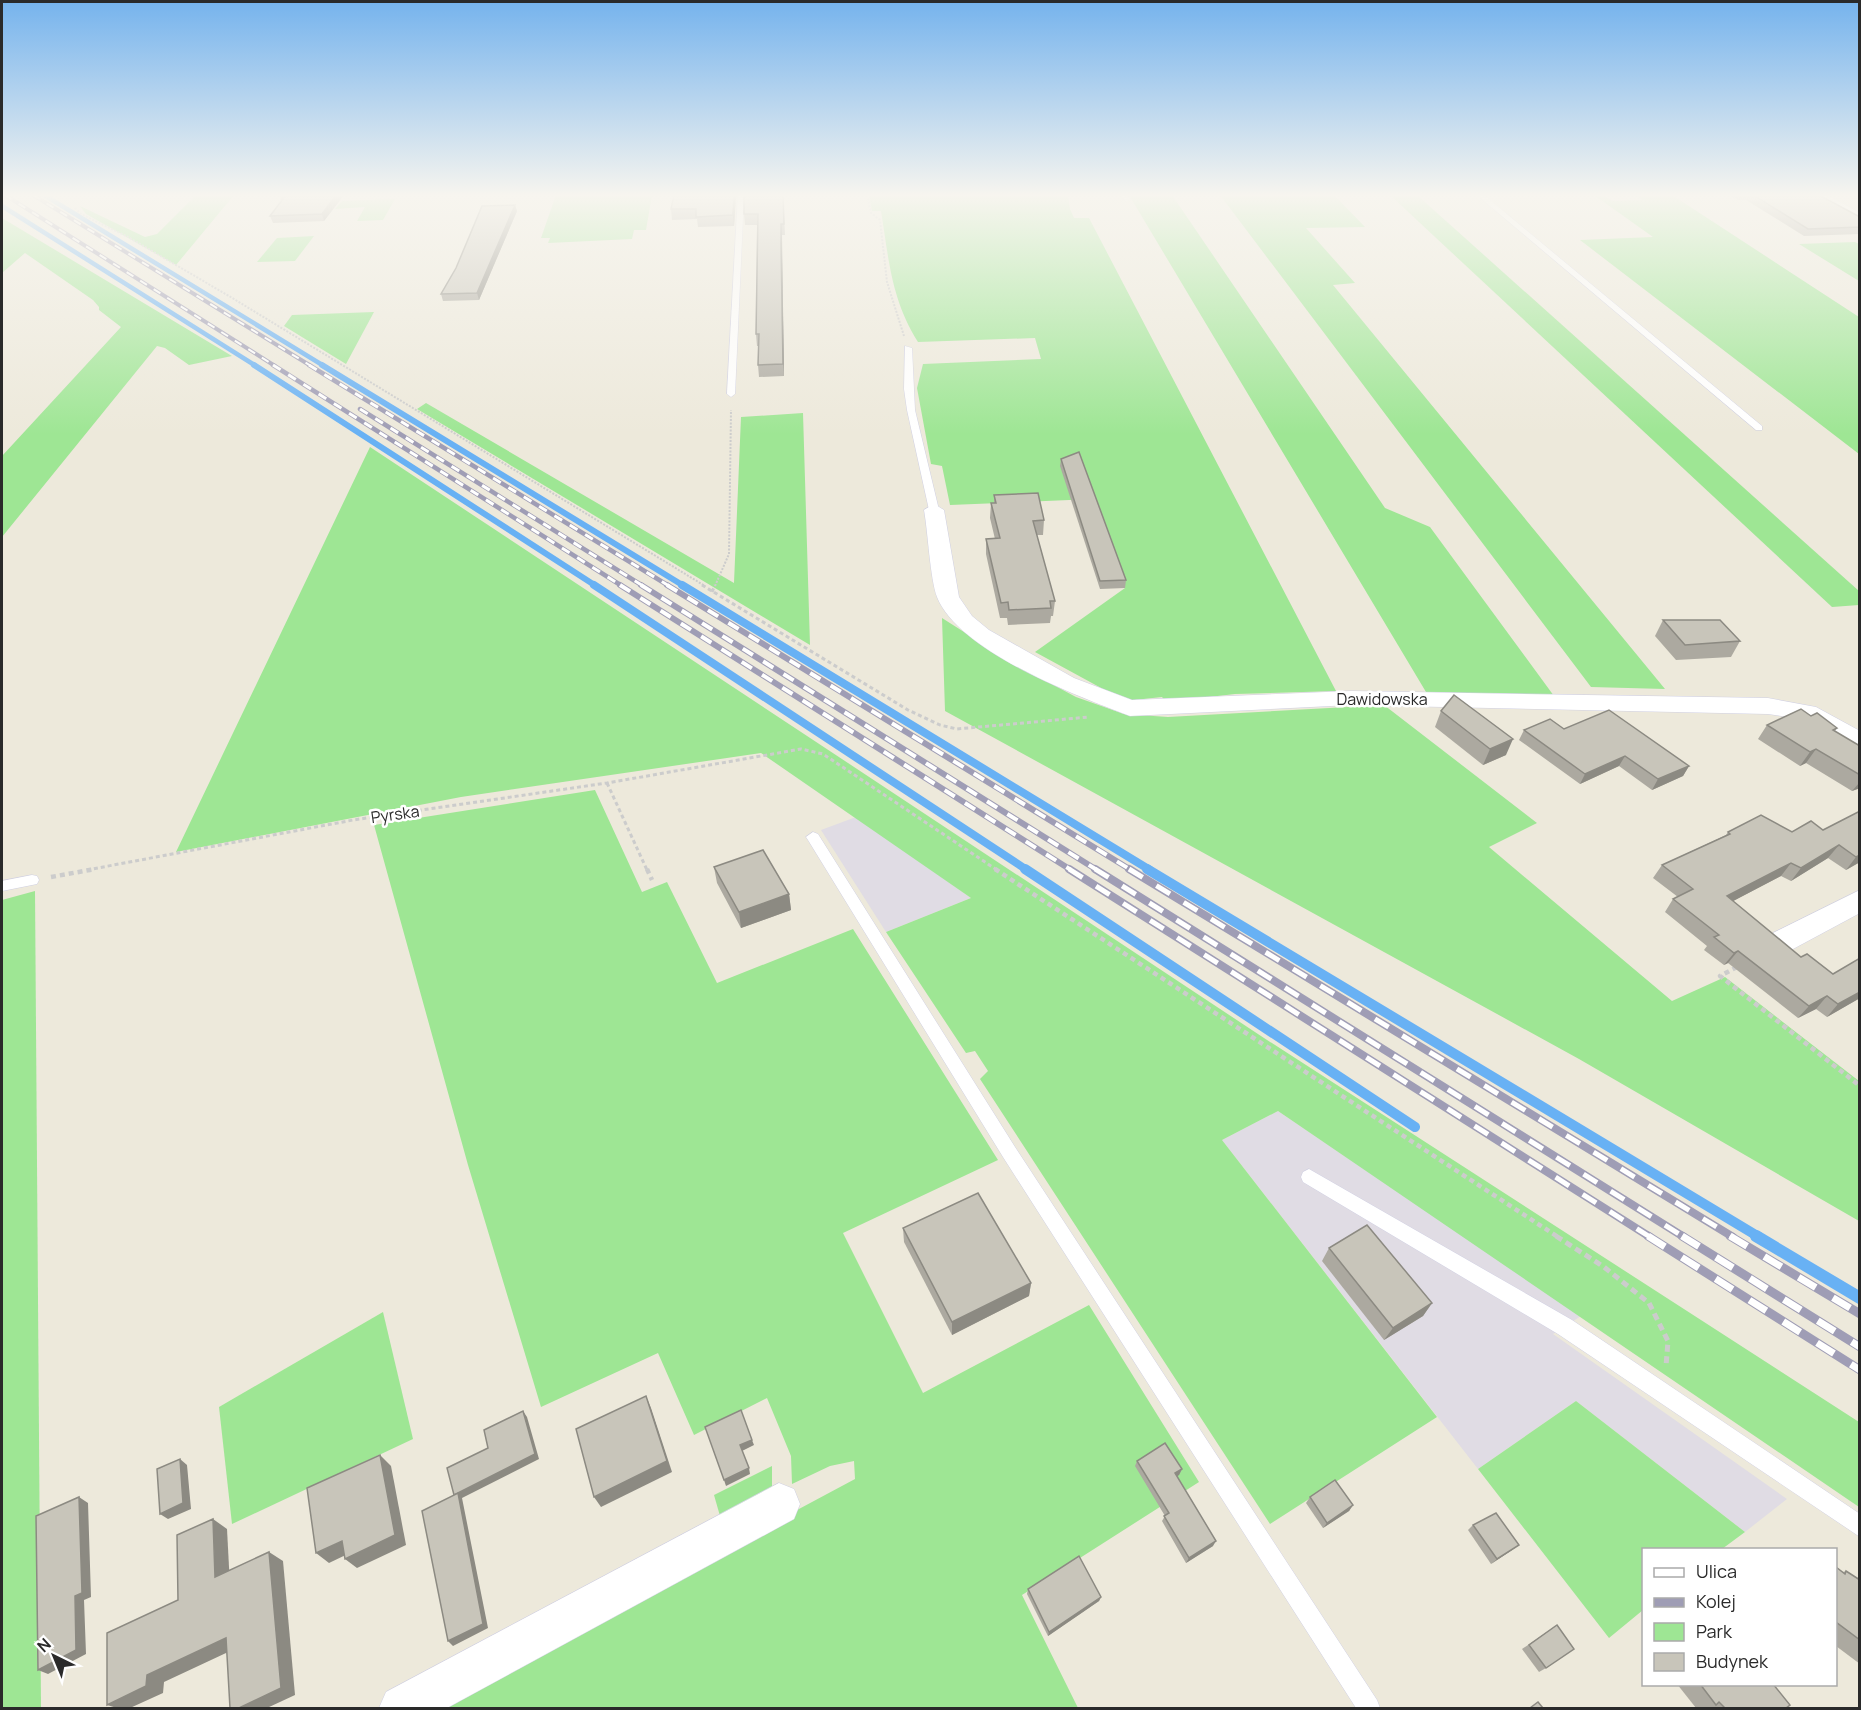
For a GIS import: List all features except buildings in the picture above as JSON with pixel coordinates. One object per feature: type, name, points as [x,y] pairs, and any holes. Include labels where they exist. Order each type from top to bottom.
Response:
[{"type":"street","points":[[934,510],[948,597],[964,621],[981,635],[1066,683],[1131,708]]},
{"type":"street","name":"Dawidowska","points":[[1131,708],[1352,698],[1768,706],[1808,712],[1860,742]]},
{"type":"street","points":[[1783,941],[1860,900]]},
{"type":"street","points":[[402,1708],[779,1504]]},
{"type":"lane","points":[[731,394],[737,275]]},
{"type":"lane","points":[[1576,275],[1759,428]]},
{"type":"lane","points":[[908,348],[909,396],[915,420],[919,457],[934,510]]},
{"type":"lane","points":[[813,837],[1009,1152],[1369,1708]]},
{"type":"lane","points":[[2,886],[32,880]]},
{"type":"lane","points":[[1309,1177],[1565,1327],[1860,1527]]},
{"type":"path","points":[[193,275],[712,592],[908,710],[940,725],[957,729],[1084,718],[1131,708]]},
{"type":"path","points":[[886,275],[908,348]]},
{"type":"path","points":[[712,592],[729,554],[731,394]]},
{"type":"path","name":"Pyrska","points":[[32,880],[353,820],[607,783],[801,749],[823,754],[980,860],[1604,1267],[1649,1303],[1668,1341],[1664,1394]]},
{"type":"path","points":[[607,783],[652,880]]},
{"type":"path","points":[[1783,941],[1720,976],[1860,1086]]},
{"type":"shaded area","points":[[856,817],[971,898],[886,932],[821,830]]},
{"type":"shaded area","points":[[1278,1111],[1581,1316],[1553,1334],[1787,1499],[1745,1532],[1576,1401],[1478,1469],[1222,1140]]},
{"type":"green space","points":[[57,275],[97,275],[232,356],[189,365],[165,348],[157,346],[2,537],[2,456],[121,327],[99,310],[93,300]]},
{"type":"green space","points":[[891,275],[1119,275],[1336,691],[1235,694],[1166,702],[1162,697],[1125,701],[1035,652],[1125,588],[1093,499],[950,505],[942,466],[931,464],[917,388],[923,364],[1041,359],[1035,338],[918,342],[902,310]]},
{"type":"green space","points":[[1177,275],[1226,275],[1385,508],[1430,527],[1554,696],[1426,692]]},
{"type":"green space","points":[[1280,275],[1348,275],[1355,283],[1333,285],[1665,689],[1591,687]]},
{"type":"green space","points":[[1476,275],[1506,275],[1859,591],[1859,605],[1832,607]]},
{"type":"green space","points":[[1625,275],[1794,275],[1859,317],[1859,454]]},
{"type":"green space","points":[[1849,275],[1859,275],[1859,281]]},
{"type":"green space","points":[[374,312],[346,364],[284,326],[292,315]]},
{"type":"green space","points":[[426,403],[734,583],[741,417],[803,413],[810,645],[417,409]]},
{"type":"green space","points":[[370,447],[1264,1038],[1859,1422],[1859,1507],[1278,1111],[1222,1140],[1437,1417],[1270,1524],[980,1079],[988,1071],[975,1051],[966,1053],[886,932],[971,898],[761,753],[461,797],[176,852]]},
{"type":"green space","points":[[942,618],[1016,665],[1076,697],[1124,714],[1168,717],[1384,705],[1537,823],[1489,847],[1672,1001],[1725,977],[1859,1081],[1859,1221],[1579,1059],[945,711]]},
{"type":"green space","points":[[595,790],[642,892],[667,882],[717,983],[853,929],[998,1160],[843,1233],[923,1393],[1089,1305],[1199,1482],[1022,1595],[1078,1708],[427,1708],[855,1479],[854,1461],[830,1466],[792,1484],[791,1456],[767,1398],[694,1435],[658,1353],[541,1407],[468,1165],[374,825]]},
{"type":"green space","points":[[35,891],[41,1708],[2,1708],[2,900]]},
{"type":"green space","points":[[383,1312],[413,1439],[232,1524],[219,1407]]},
{"type":"green space","points":[[1576,1401],[1745,1532],[1723,1548],[1642,1548],[1642,1611],[1609,1638],[1478,1469]]},
{"type":"green space","points":[[772,1466],[772,1488],[720,1516],[714,1495]]},
{"type":"waterway","points":[[111,275],[256,366]]},
{"type":"waterway","points":[[175,275],[324,366]]},
{"type":"waterway","points":[[254,365],[596,586]]},
{"type":"waterway","points":[[322,365],[684,586]]},
{"type":"waterway","points":[[594,585],[1027,870]]},
{"type":"waterway","points":[[682,585],[1150,870]]},
{"type":"waterway","points":[[1025,869],[1415,1127]]},
{"type":"waterway","points":[[1147,869],[1759,1237]]},
{"type":"waterway","points":[[1756,1236],[1860,1298]]},
{"type":"railway","points":[[131,275],[275,366]]},
{"type":"railway","points":[[163,275],[311,366]]},
{"type":"railway","points":[[273,365],[622,586]]},
{"type":"railway","points":[[309,365],[669,586]]},
{"type":"railway","points":[[360,409],[643,586]]},
{"type":"railway","points":[[620,585],[1071,870]]},
{"type":"railway","points":[[641,585],[1097,870]]},
{"type":"railway","points":[[667,585],[1131,870]]},
{"type":"railway","points":[[1069,869],[1650,1237]]},
{"type":"railway","points":[[1095,869],[1684,1237]]},
{"type":"railway","points":[[1129,869],[1733,1237]]},
{"type":"railway","points":[[1648,1236],[1860,1370]]},
{"type":"railway","points":[[1682,1236],[1860,1347]]},
{"type":"railway","points":[[1730,1236],[1860,1314]]}]
